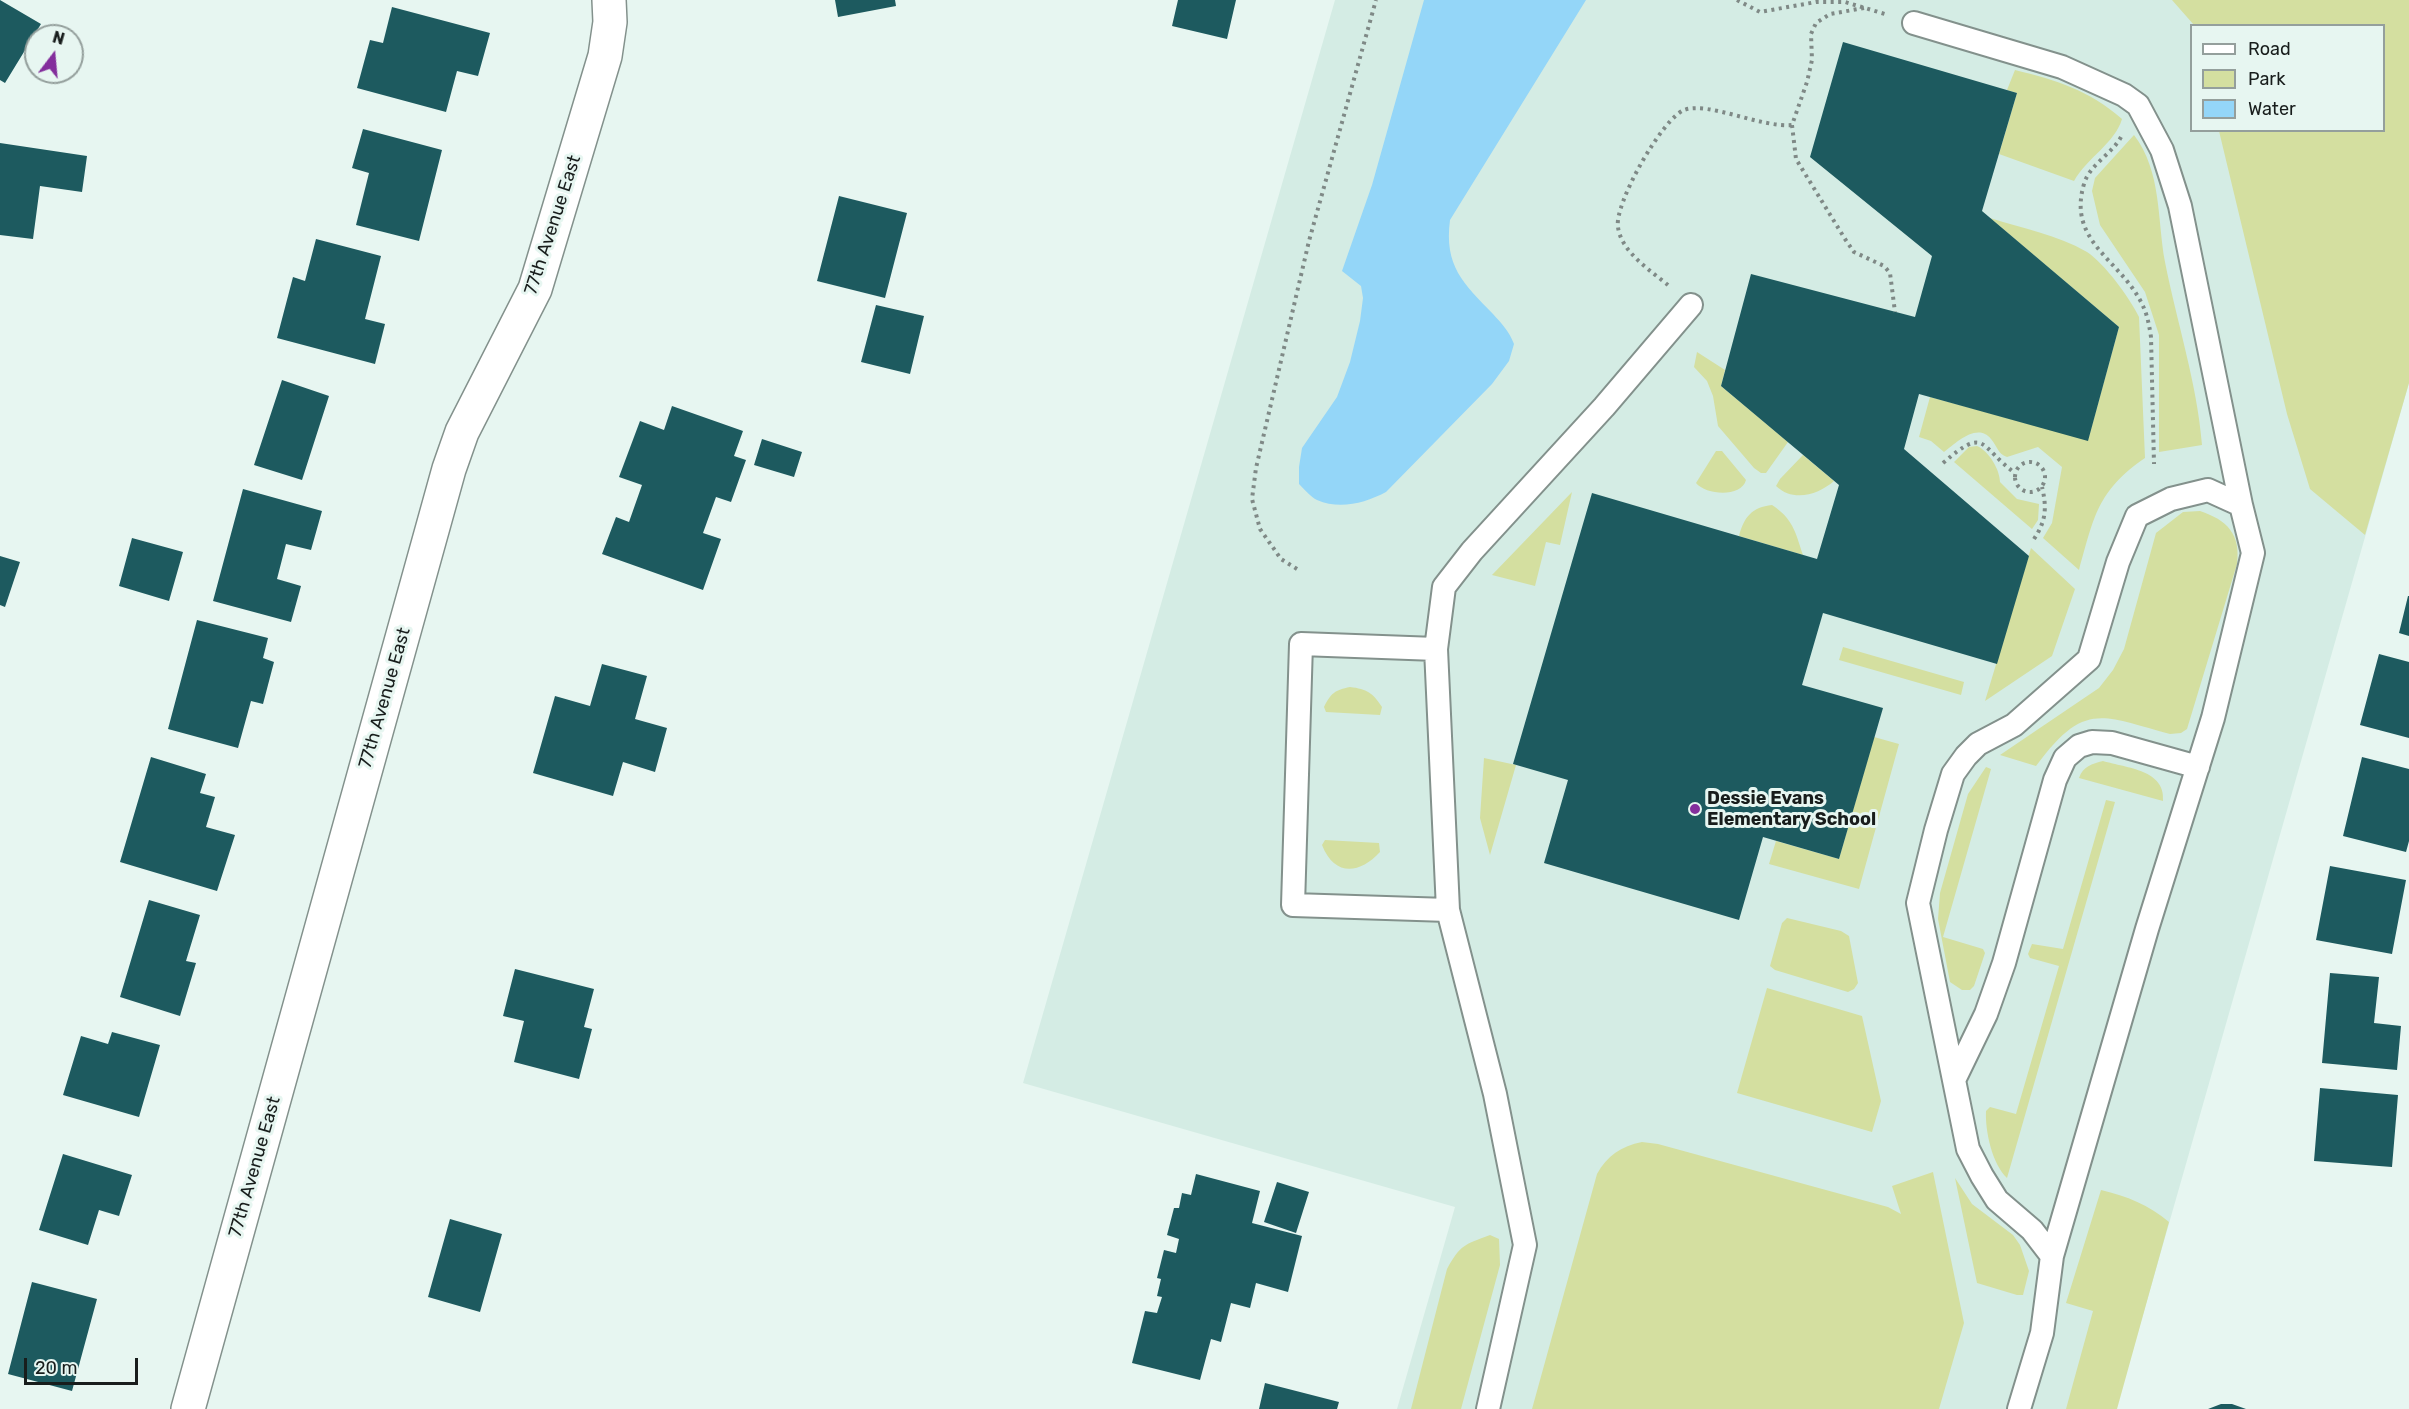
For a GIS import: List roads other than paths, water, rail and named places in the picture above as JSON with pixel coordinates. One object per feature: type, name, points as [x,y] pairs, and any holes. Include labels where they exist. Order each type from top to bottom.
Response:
[{"type":"street","name":"77th Avenue East","points":[[188,1409],[449,469],[462,432],[535,289],[605,56],[610,22],[609,0]]},
{"type":"lane","points":[[1914,23],[2062,67],[2124,95],[2138,105],[2162,150],[2180,206],[2241,505],[2253,553],[2213,718],[2147,928],[2052,1256],[2042,1333],[2019,1409]]},
{"type":"lane","points":[[1488,1409],[1525,1245],[1495,1094],[1448,910],[1436,649],[1444,587],[1472,551],[1604,407],[1691,305]]},
{"type":"lane","points":[[2052,1256],[2032,1230],[1997,1200],[1968,1149],[1918,903],[1936,830],[1953,774],[1978,744],[2014,724],[2089,659],[2118,562],[2137,516],[2171,499],[2208,490],[2241,505]]},
{"type":"lane","points":[[1436,649],[1301,644],[1293,905],[1448,910]]},
{"type":"lane","points":[[1954,1078],[1986,1014],[2004,963],[2055,780],[2065,758],[2079,746],[2092,742],[2112,743],[2198,767]]},
{"type":"water","points":[[1424,0],[1586,0],[1450,220],[1450,250],[1453,262],[1465,283],[1510,335],[1514,344],[1509,361],[1492,384],[1386,492],[1352,504],[1335,505],[1315,499],[1299,484],[1302,448],[1337,397],[1350,362],[1363,298],[1361,286],[1342,271],[1372,185]]},
{"type":"place","name":"Dessie Evans Elementary School","points":[[1695,809]]}]
